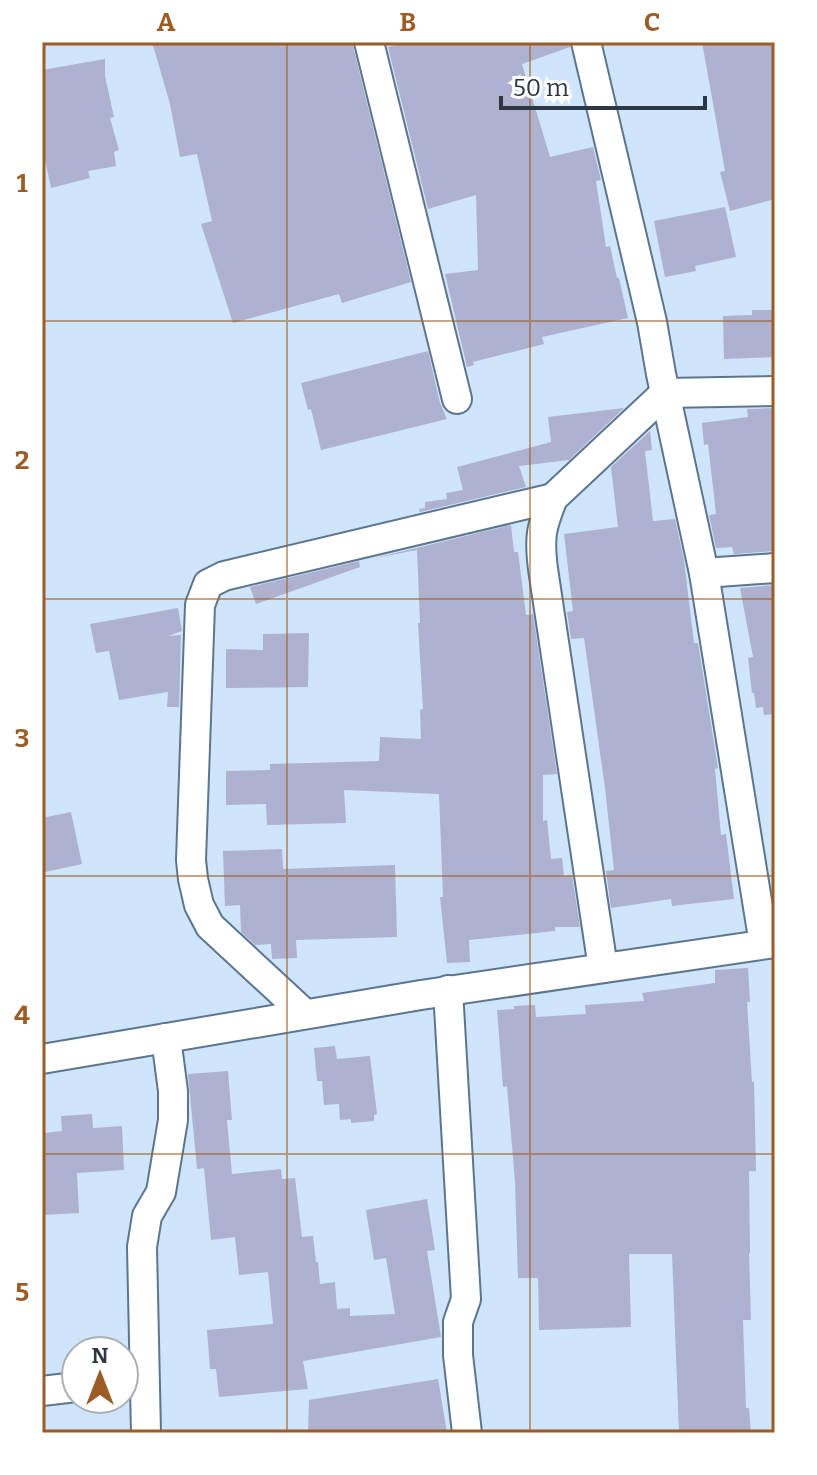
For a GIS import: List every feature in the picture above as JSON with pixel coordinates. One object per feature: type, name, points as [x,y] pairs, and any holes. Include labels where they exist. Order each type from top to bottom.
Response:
[{"type":"street","points":[[369,42],[457,399]]},
{"type":"street","points":[[42,1059],[448,990],[770,943],[704,573],[652,322],[586,42]]},
{"type":"street","points":[[603,968],[540,541],[543,521],[553,498],[663,384],[775,391]]},
{"type":"street","points":[[305,1014],[210,926],[199,905],[193,879],[191,860],[200,605],[208,584],[224,576],[553,498]]},
{"type":"street","points":[[704,573],[775,568]]},
{"type":"street","points":[[448,990],[466,1299],[458,1322],[458,1355],[467,1433]]},
{"type":"street","points":[[137,1335],[147,1216],[161,1192],[173,1120],[173,1091],[166,1038]]},
{"type":"street","points":[[140,1407],[146,1433]]},
{"type":"building","points":[[152,42],[352,42],[411,282],[342,303],[339,294],[233,323],[201,224],[212,221],[197,154],[180,157],[170,104]]},
{"type":"building","points":[[408,42],[569,42],[570,47],[522,64],[550,157],[593,147],[601,180],[596,181],[606,247],[610,246],[628,318],[542,337],[544,344],[473,362],[474,365],[467,367],[445,274],[478,270],[476,195],[428,209],[388,47]]},
{"type":"building","points":[[702,42],[775,42],[775,199],[730,211],[720,172],[725,171]]},
{"type":"building","points":[[105,59],[105,76],[114,117],[110,118],[119,150],[114,152],[116,166],[88,171],[90,178],[51,188],[42,145],[42,70]]},
{"type":"building","points":[[725,207],[736,257],[695,266],[696,271],[665,277],[654,221]]},
{"type":"building","points":[[752,310],[775,310],[775,357],[724,359],[723,316],[752,315]]},
{"type":"building","points":[[428,351],[440,403],[447,419],[321,450],[301,383]]},
{"type":"building","points":[[624,408],[569,460],[519,466],[526,487],[420,512],[419,509],[425,508],[425,502],[447,499],[446,493],[463,490],[457,467],[551,442],[548,417]]},
{"type":"building","points":[[775,408],[775,551],[734,554],[732,547],[716,548],[709,515],[716,514],[708,444],[704,445],[702,423],[748,417],[747,409]]},
{"type":"building","points":[[650,431],[652,450],[645,451],[653,521],[675,519],[684,560],[694,643],[698,643],[718,768],[715,769],[721,835],[726,834],[734,899],[672,906],[671,899],[611,908],[606,871],[614,870],[605,788],[584,638],[571,639],[567,612],[573,611],[564,534],[618,527],[611,467]]},
{"type":"building","points":[[511,525],[514,552],[518,552],[526,615],[533,614],[557,774],[543,775],[543,821],[547,820],[551,859],[562,858],[564,876],[572,875],[580,927],[555,927],[555,931],[469,940],[470,962],[447,963],[440,897],[443,897],[439,794],[344,790],[346,823],[267,825],[266,804],[226,805],[226,771],[270,770],[270,764],[379,761],[380,737],[421,739],[420,710],[423,709],[417,550],[371,559]]},
{"type":"building","points":[[359,561],[360,567],[256,604],[250,587]]},
{"type":"building","points":[[775,585],[775,714],[764,715],[763,707],[756,708],[752,693],[748,658],[753,657],[740,588]]},
{"type":"building","points":[[178,608],[182,631],[168,636],[181,635],[179,707],[167,707],[168,692],[119,700],[109,651],[96,653],[90,624]]},
{"type":"building","points":[[309,633],[308,687],[226,688],[226,649],[263,650],[263,634]]},
{"type":"building","points":[[71,812],[82,864],[45,872],[42,818]]},
{"type":"building","points":[[282,849],[283,869],[395,865],[397,937],[296,940],[297,958],[272,959],[271,944],[255,945],[241,932],[240,905],[225,906],[223,851]]},
{"type":"building","points":[[748,968],[756,1171],[749,1171],[751,1320],[743,1320],[746,1408],[749,1408],[751,1433],[679,1433],[672,1254],[629,1254],[631,1327],[539,1330],[538,1278],[518,1278],[515,1182],[497,1010],[535,1005],[536,1017],[586,1014],[585,1005],[644,1001],[642,993],[715,983],[715,970]]},
{"type":"building","points":[[335,1046],[337,1059],[370,1056],[377,1114],[374,1121],[351,1123],[351,1119],[340,1120],[339,1104],[324,1105],[322,1081],[317,1081],[314,1048]]},
{"type":"building","points":[[228,1071],[232,1120],[227,1120],[232,1174],[281,1169],[282,1179],[295,1178],[302,1237],[313,1236],[320,1284],[335,1282],[337,1309],[350,1308],[350,1316],[395,1314],[386,1258],[374,1260],[366,1210],[427,1199],[435,1250],[427,1251],[441,1337],[303,1361],[308,1389],[219,1397],[216,1369],[210,1369],[207,1330],[273,1324],[268,1272],[239,1275],[235,1237],[211,1240],[204,1168],[197,1169],[188,1074]]},
{"type":"building","points":[[92,1114],[93,1128],[122,1126],[124,1170],[77,1173],[79,1213],[43,1215],[42,1135],[62,1131],[61,1116]]},
{"type":"building","points":[[438,1379],[447,1433],[308,1433],[309,1400]]}]
